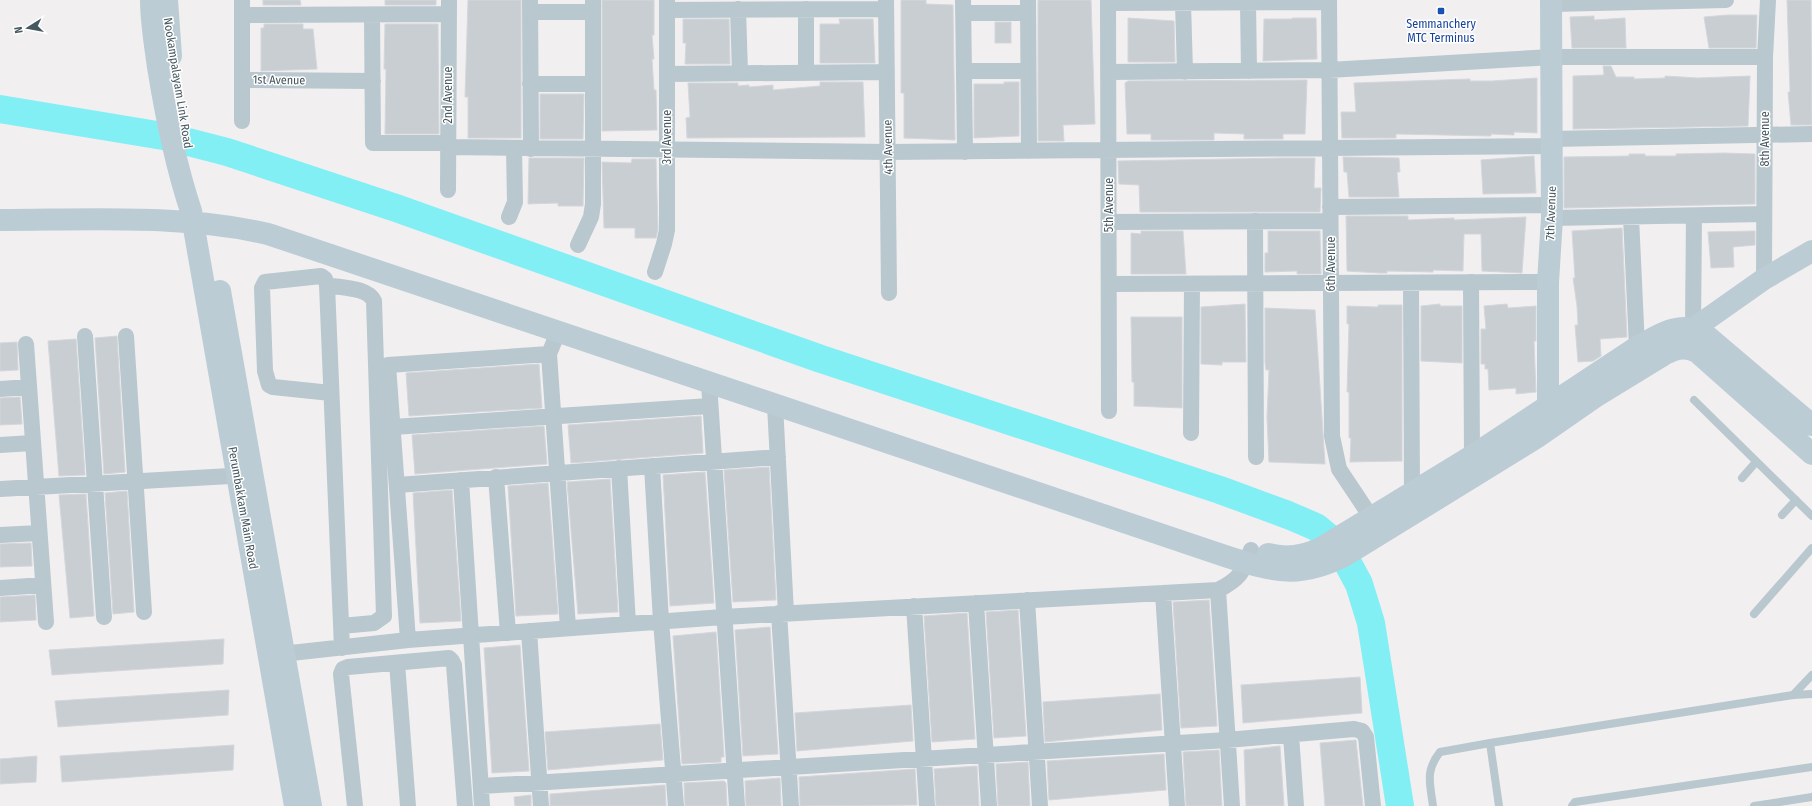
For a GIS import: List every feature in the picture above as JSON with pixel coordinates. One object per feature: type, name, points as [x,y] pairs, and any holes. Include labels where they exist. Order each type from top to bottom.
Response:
[{"type":"street","name":"Nookampalayam Link Road","points":[[151,0],[153,28],[169,91],[184,166],[199,217]]},
{"type":"street","name":"Nookampalayam Link Road","points":[[167,0],[169,91]]},
{"type":"street","points":[[1551,2],[1726,0]]},
{"type":"street","name":"8th Avenue","points":[[1764,279],[1766,136],[1765,57],[1768,0]]},
{"type":"street","points":[[1108,1],[1329,1]]},
{"type":"street","name":"5th Avenue","points":[[1108,1],[1110,284],[1109,411]]},
{"type":"street","name":"6th Avenue","points":[[1329,1],[1332,429],[1335,455],[1339,469],[1366,528]]},
{"type":"street","points":[[1183,2],[1185,72]]},
{"type":"street","points":[[1248,2],[1249,71]]},
{"type":"street","name":"7th Avenue","points":[[1551,2],[1552,211],[1548,282],[1553,415]]},
{"type":"street","points":[[667,5],[738,10],[806,9],[886,4]]},
{"type":"street","name":"4th Avenue","points":[[886,4],[889,293]]},
{"type":"street","name":"3rd Avenue","points":[[655,272],[667,230],[667,5]]},
{"type":"street","points":[[531,149],[530,6],[593,6],[594,204],[591,217],[578,245]]},
{"type":"street","points":[[965,152],[963,6],[1028,6],[1029,152]]},
{"type":"street","points":[[242,8],[372,15],[449,7]]},
{"type":"street","name":"2nd Avenue","points":[[448,190],[449,7]]},
{"type":"street","name":"1st Avenue","points":[[242,8],[242,80],[373,81]]},
{"type":"street","points":[[806,9],[806,73]]},
{"type":"street","points":[[738,10],[740,73]]},
{"type":"street","points":[[372,15],[373,143],[594,150],[1029,152],[1330,149],[1812,134]]},
{"type":"street","points":[[1108,72],[1329,70],[1552,58],[1765,57]]},
{"type":"street","points":[[964,72],[1028,71]]},
{"type":"street","points":[[667,74],[887,72]]},
{"type":"street","points":[[242,80],[242,121]]},
{"type":"street","points":[[530,84],[593,84]]},
{"type":"street","points":[[509,217],[515,202],[514,148]]},
{"type":"street","points":[[0,205],[111,206],[199,217],[268,234],[775,405],[1248,556]]},
{"type":"street","points":[[1109,222],[1255,221],[1330,214],[1552,211],[1631,217],[1764,214]]},
{"type":"street","points":[[1694,216],[1690,338],[1697,352],[1812,454]]},
{"type":"street","points":[[0,220],[124,220],[199,217],[251,219],[284,227],[1248,556],[1280,571],[1302,571],[1312,561],[1334,562],[1366,528],[1412,492],[1472,456],[1553,415],[1598,395],[1665,354],[1676,349],[1764,279],[1812,251]]},
{"type":"street","name":"Perumbakkam Main Road","points":[[199,217],[277,654],[311,806]]},
{"type":"street","points":[[1631,217],[1637,347]]},
{"type":"street","points":[[1255,221],[1256,457]]},
{"type":"street","points":[[331,393],[274,387],[269,385],[265,370],[262,284],[265,282],[321,276],[325,279],[327,285],[342,648]]},
{"type":"street","points":[[1471,282],[1472,456]]},
{"type":"street","points":[[1110,284],[1548,282]]},
{"type":"street","points":[[1411,283],[1412,492]]},
{"type":"street","points":[[1191,433],[1192,284]]},
{"type":"street","points":[[327,285],[365,292],[371,296],[374,301],[384,616],[374,623],[341,626]]},
{"type":"street","points":[[1366,528],[1553,415],[1637,347],[1663,333],[1673,330],[1690,338],[1707,336],[1812,424]]},
{"type":"street","points":[[558,332],[549,354],[568,628]]},
{"type":"street","points":[[85,336],[104,617]]},
{"type":"street","points":[[126,336],[144,612]]},
{"type":"street","points":[[26,344],[35,486],[46,622]]},
{"type":"street","points":[[408,640],[388,364],[549,354]]},
{"type":"street","points":[[709,383],[723,617],[737,806]]},
{"type":"street","points":[[0,389],[29,387]]},
{"type":"street","points":[[775,405],[791,806]]},
{"type":"street","points":[[393,427],[553,415],[710,406]]},
{"type":"street","points":[[0,445],[32,443]]},
{"type":"street","points":[[397,485],[778,457]]},
{"type":"street","points":[[652,466],[661,621],[676,806]]},
{"type":"street","points":[[619,468],[628,624]]},
{"type":"street","points":[[0,489],[245,475]]},
{"type":"street","points":[[496,477],[508,633]]},
{"type":"street","points":[[461,480],[482,786],[482,806]]},
{"type":"street","points":[[0,535],[39,533]]},
{"type":"street","points":[[277,654],[408,640],[661,621],[783,613],[1218,590],[1238,578],[1248,556]]},
{"type":"street","points":[[0,588],[43,585]]},
{"type":"street","points":[[1218,590],[1232,806]]},
{"type":"street","points":[[1164,593],[1177,806]]},
{"type":"street","points":[[1026,600],[1040,806]]},
{"type":"street","points":[[976,603],[989,806]]},
{"type":"street","points":[[914,606],[927,806]]},
{"type":"street","points":[[529,631],[541,806]]},
{"type":"street","name":"Perumbakkam Main Road","points":[[277,654],[296,806]]},
{"type":"street","points":[[355,806],[341,674],[343,669],[348,667],[448,658],[452,661],[464,806]]},
{"type":"street","points":[[397,663],[408,806]]},
{"type":"street","points":[[482,786],[1174,744],[1354,729],[1362,731],[1366,737],[1373,806]]},
{"type":"street","points":[[1291,735],[1296,806]]},
{"type":"lane","points":[[1694,400],[1812,516]]},
{"type":"lane","points":[[1742,478],[1756,462]]},
{"type":"lane","points":[[1782,515],[1796,500]]},
{"type":"lane","points":[[1754,614],[1812,548]]},
{"type":"lane","points":[[1793,695],[1812,675]]},
{"type":"lane","points":[[1433,806],[1430,782],[1431,764],[1440,752],[1793,695],[1812,694]]},
{"type":"lane","points":[[1490,743],[1499,806]]},
{"type":"lane","points":[[1572,806],[1575,802],[1812,766]]},
{"type":"lane","points":[[1754,806],[1812,797]]},
{"type":"building","points":[[263,0],[300,0],[301,5],[263,5]]},
{"type":"building","points":[[385,0],[436,0],[436,5],[385,5]]},
{"type":"building","points":[[468,0],[521,0],[521,138],[468,138],[468,97],[465,97]]},
{"type":"building","points":[[602,0],[654,0],[654,35],[652,35],[654,59],[652,59],[654,90],[656,90],[657,130],[602,131]]},
{"type":"building","points":[[901,0],[926,0],[926,4],[953,5],[955,140],[904,138],[904,93],[901,93]]},
{"type":"building","points":[[1038,0],[1091,0],[1095,124],[1063,125],[1064,141],[1038,141]]},
{"type":"building","points":[[1787,0],[1811,0],[1812,125],[1791,125],[1788,92],[1790,92]]},
{"type":"building","points":[[1757,15],[1756,48],[1709,48],[1704,17]]},
{"type":"building","points":[[1594,16],[1594,20],[1625,18],[1626,48],[1572,48],[1570,17]]},
{"type":"building","points":[[1128,18],[1174,21],[1175,62],[1128,62]]},
{"type":"building","points":[[1316,18],[1317,59],[1263,61],[1264,19]]},
{"type":"building","points":[[683,19],[729,19],[730,64],[685,64],[686,43],[683,43]]},
{"type":"building","points":[[839,19],[873,19],[875,63],[820,63],[820,24],[840,24]]},
{"type":"building","points":[[995,22],[1011,22],[1011,43],[995,43]]},
{"type":"building","points":[[264,24],[303,24],[303,29],[313,29],[317,69],[261,71],[261,28],[264,28]]},
{"type":"building","points":[[385,24],[438,24],[439,134],[385,134]]},
{"type":"building","points":[[1603,66],[1611,66],[1616,77],[1634,77],[1634,79],[1665,78],[1665,76],[1698,78],[1750,76],[1748,126],[1573,129],[1573,76],[1604,75]]},
{"type":"building","points":[[1537,78],[1537,133],[1514,132],[1514,135],[1491,134],[1491,136],[1396,134],[1396,138],[1342,138],[1341,112],[1356,112],[1354,83],[1470,79],[1470,81],[1492,81]]},
{"type":"building","points":[[1307,80],[1305,134],[1283,134],[1283,139],[1244,139],[1244,134],[1214,133],[1214,140],[1151,140],[1151,134],[1127,134],[1125,83],[1128,81]]},
{"type":"building","points":[[820,82],[863,82],[865,137],[687,138],[686,118],[690,117],[688,83],[738,83],[738,86],[749,85],[749,87],[773,85],[773,90],[820,86]]},
{"type":"building","points":[[1004,82],[1019,82],[1019,136],[974,138],[974,84],[1004,84]]},
{"type":"building","points":[[540,94],[584,94],[583,139],[540,139]]},
{"type":"building","points":[[1629,154],[1645,154],[1645,156],[1676,156],[1676,154],[1755,154],[1755,204],[1564,208],[1564,157],[1629,156]]},
{"type":"building","points":[[1534,156],[1536,193],[1483,194],[1481,160]]},
{"type":"building","points":[[1343,157],[1399,158],[1400,172],[1397,172],[1399,197],[1349,197],[1347,172],[1344,172]]},
{"type":"building","points":[[529,158],[584,158],[583,206],[558,206],[558,203],[528,204]]},
{"type":"building","points":[[1315,158],[1314,188],[1321,188],[1320,212],[1140,212],[1139,185],[1119,184],[1118,161]]},
{"type":"building","points":[[632,159],[656,159],[658,229],[656,238],[635,238],[635,228],[604,228],[602,162],[631,163]]},
{"type":"building","points":[[1346,216],[1408,216],[1408,220],[1526,217],[1522,273],[1482,271],[1481,234],[1464,234],[1463,271],[1387,271],[1387,273],[1379,273],[1347,271]]},
{"type":"building","points":[[1622,228],[1627,337],[1600,339],[1601,356],[1593,361],[1578,362],[1575,325],[1578,325],[1573,278],[1575,278],[1572,231]]},
{"type":"building","points":[[1141,231],[1183,231],[1186,274],[1131,274],[1131,233],[1141,234]]},
{"type":"building","points":[[1268,231],[1320,231],[1321,274],[1297,274],[1297,271],[1265,272],[1265,253],[1268,253]]},
{"type":"building","points":[[1755,231],[1755,245],[1733,247],[1734,267],[1711,268],[1708,232]]},
{"type":"building","points":[[1245,304],[1246,362],[1222,362],[1222,365],[1201,364],[1201,307]]},
{"type":"building","points":[[1440,304],[1440,306],[1462,306],[1462,363],[1421,361],[1421,306]]},
{"type":"building","points":[[1507,304],[1508,308],[1536,306],[1536,341],[1534,341],[1536,392],[1516,394],[1516,388],[1489,390],[1488,369],[1485,369],[1485,364],[1481,364],[1481,329],[1486,329],[1484,306]]},
{"type":"building","points":[[1378,305],[1402,305],[1402,461],[1350,462],[1351,438],[1349,438],[1349,392],[1347,392],[1349,324],[1347,324],[1347,306],[1378,307]]},
{"type":"building","points":[[1265,308],[1315,310],[1325,464],[1269,462],[1267,417],[1269,370],[1266,370],[1265,362]]},
{"type":"building","points":[[1131,317],[1182,317],[1182,408],[1134,406]]},
{"type":"building","points":[[117,336],[125,472],[104,474],[95,338]]},
{"type":"building","points":[[76,339],[85,475],[59,476],[48,341]]},
{"type":"building","points":[[17,342],[18,370],[0,371],[0,343]]},
{"type":"building","points":[[539,364],[542,408],[409,416],[406,373]]},
{"type":"building","points":[[20,397],[22,424],[0,425],[0,398]]},
{"type":"building","points":[[701,416],[703,453],[571,463],[568,425]]},
{"type":"building","points":[[544,426],[547,464],[415,474],[412,435]]},
{"type":"building","points":[[769,467],[776,600],[733,602],[724,470]]},
{"type":"building","points":[[705,472],[714,603],[670,606],[663,475]]},
{"type":"building","points":[[610,479],[618,612],[578,614],[567,482]]},
{"type":"building","points":[[548,483],[558,614],[516,616],[508,486]]},
{"type":"building","points":[[452,490],[461,621],[420,623],[413,493]]},
{"type":"building","points":[[127,491],[134,612],[113,614],[105,493]]},
{"type":"building","points":[[86,494],[94,616],[70,618],[59,495]]},
{"type":"building","points":[[31,543],[32,566],[0,567],[0,544]]},
{"type":"building","points":[[35,595],[36,620],[0,622],[0,597]]},
{"type":"building","points":[[1209,600],[1217,726],[1181,728],[1173,602]]},
{"type":"building","points":[[1018,610],[1026,736],[994,738],[986,612]]},
{"type":"building","points":[[967,613],[975,739],[932,742],[924,616]]},
{"type":"building","points":[[770,627],[778,754],[743,756],[735,630]]},
{"type":"building","points":[[716,632],[724,757],[721,757],[721,762],[682,764],[673,636]]},
{"type":"building","points":[[224,639],[223,664],[52,675],[49,650]]},
{"type":"building","points":[[520,645],[529,771],[492,773],[484,648]]},
{"type":"building","points":[[1360,677],[1362,713],[1243,723],[1241,685]]},
{"type":"building","points":[[229,690],[228,715],[58,727],[55,701]]},
{"type":"building","points":[[1160,694],[1162,730],[1045,742],[1043,702]]},
{"type":"building","points":[[911,705],[913,741],[797,751],[795,713]]},
{"type":"building","points":[[660,724],[663,760],[548,770],[545,732]]},
{"type":"building","points":[[1356,740],[1363,806],[1325,806],[1320,743]]},
{"type":"building","points":[[234,745],[233,770],[62,782],[60,756]]},
{"type":"building","points":[[1280,746],[1284,806],[1246,806],[1244,750]]},
{"type":"building","points":[[1219,750],[1222,806],[1186,806],[1183,752]]},
{"type":"building","points":[[1164,754],[1166,790],[1049,800],[1047,761]]},
{"type":"building","points":[[37,756],[36,782],[0,784],[0,759]]},
{"type":"building","points":[[1028,762],[1030,806],[998,806],[996,764]]},
{"type":"building","points":[[977,766],[979,806],[936,806],[934,769]]},
{"type":"building","points":[[915,769],[917,805],[800,806],[799,777]]},
{"type":"building","points":[[780,778],[781,806],[746,806],[745,781]]},
{"type":"building","points":[[724,781],[726,783],[727,806],[685,806],[684,783]]},
{"type":"building","points":[[665,785],[666,806],[550,806],[550,794]]},
{"type":"building","points":[[531,795],[531,806],[515,806],[514,797]]},
{"type":"waterway","points":[[0,109],[169,137],[227,152],[396,208],[821,359],[1220,490],[1316,527],[1338,545],[1359,584],[1371,623],[1400,806]]},
{"type":"place","name":"Semmanchery MTC Terminus","points":[[1441,11]]}]
